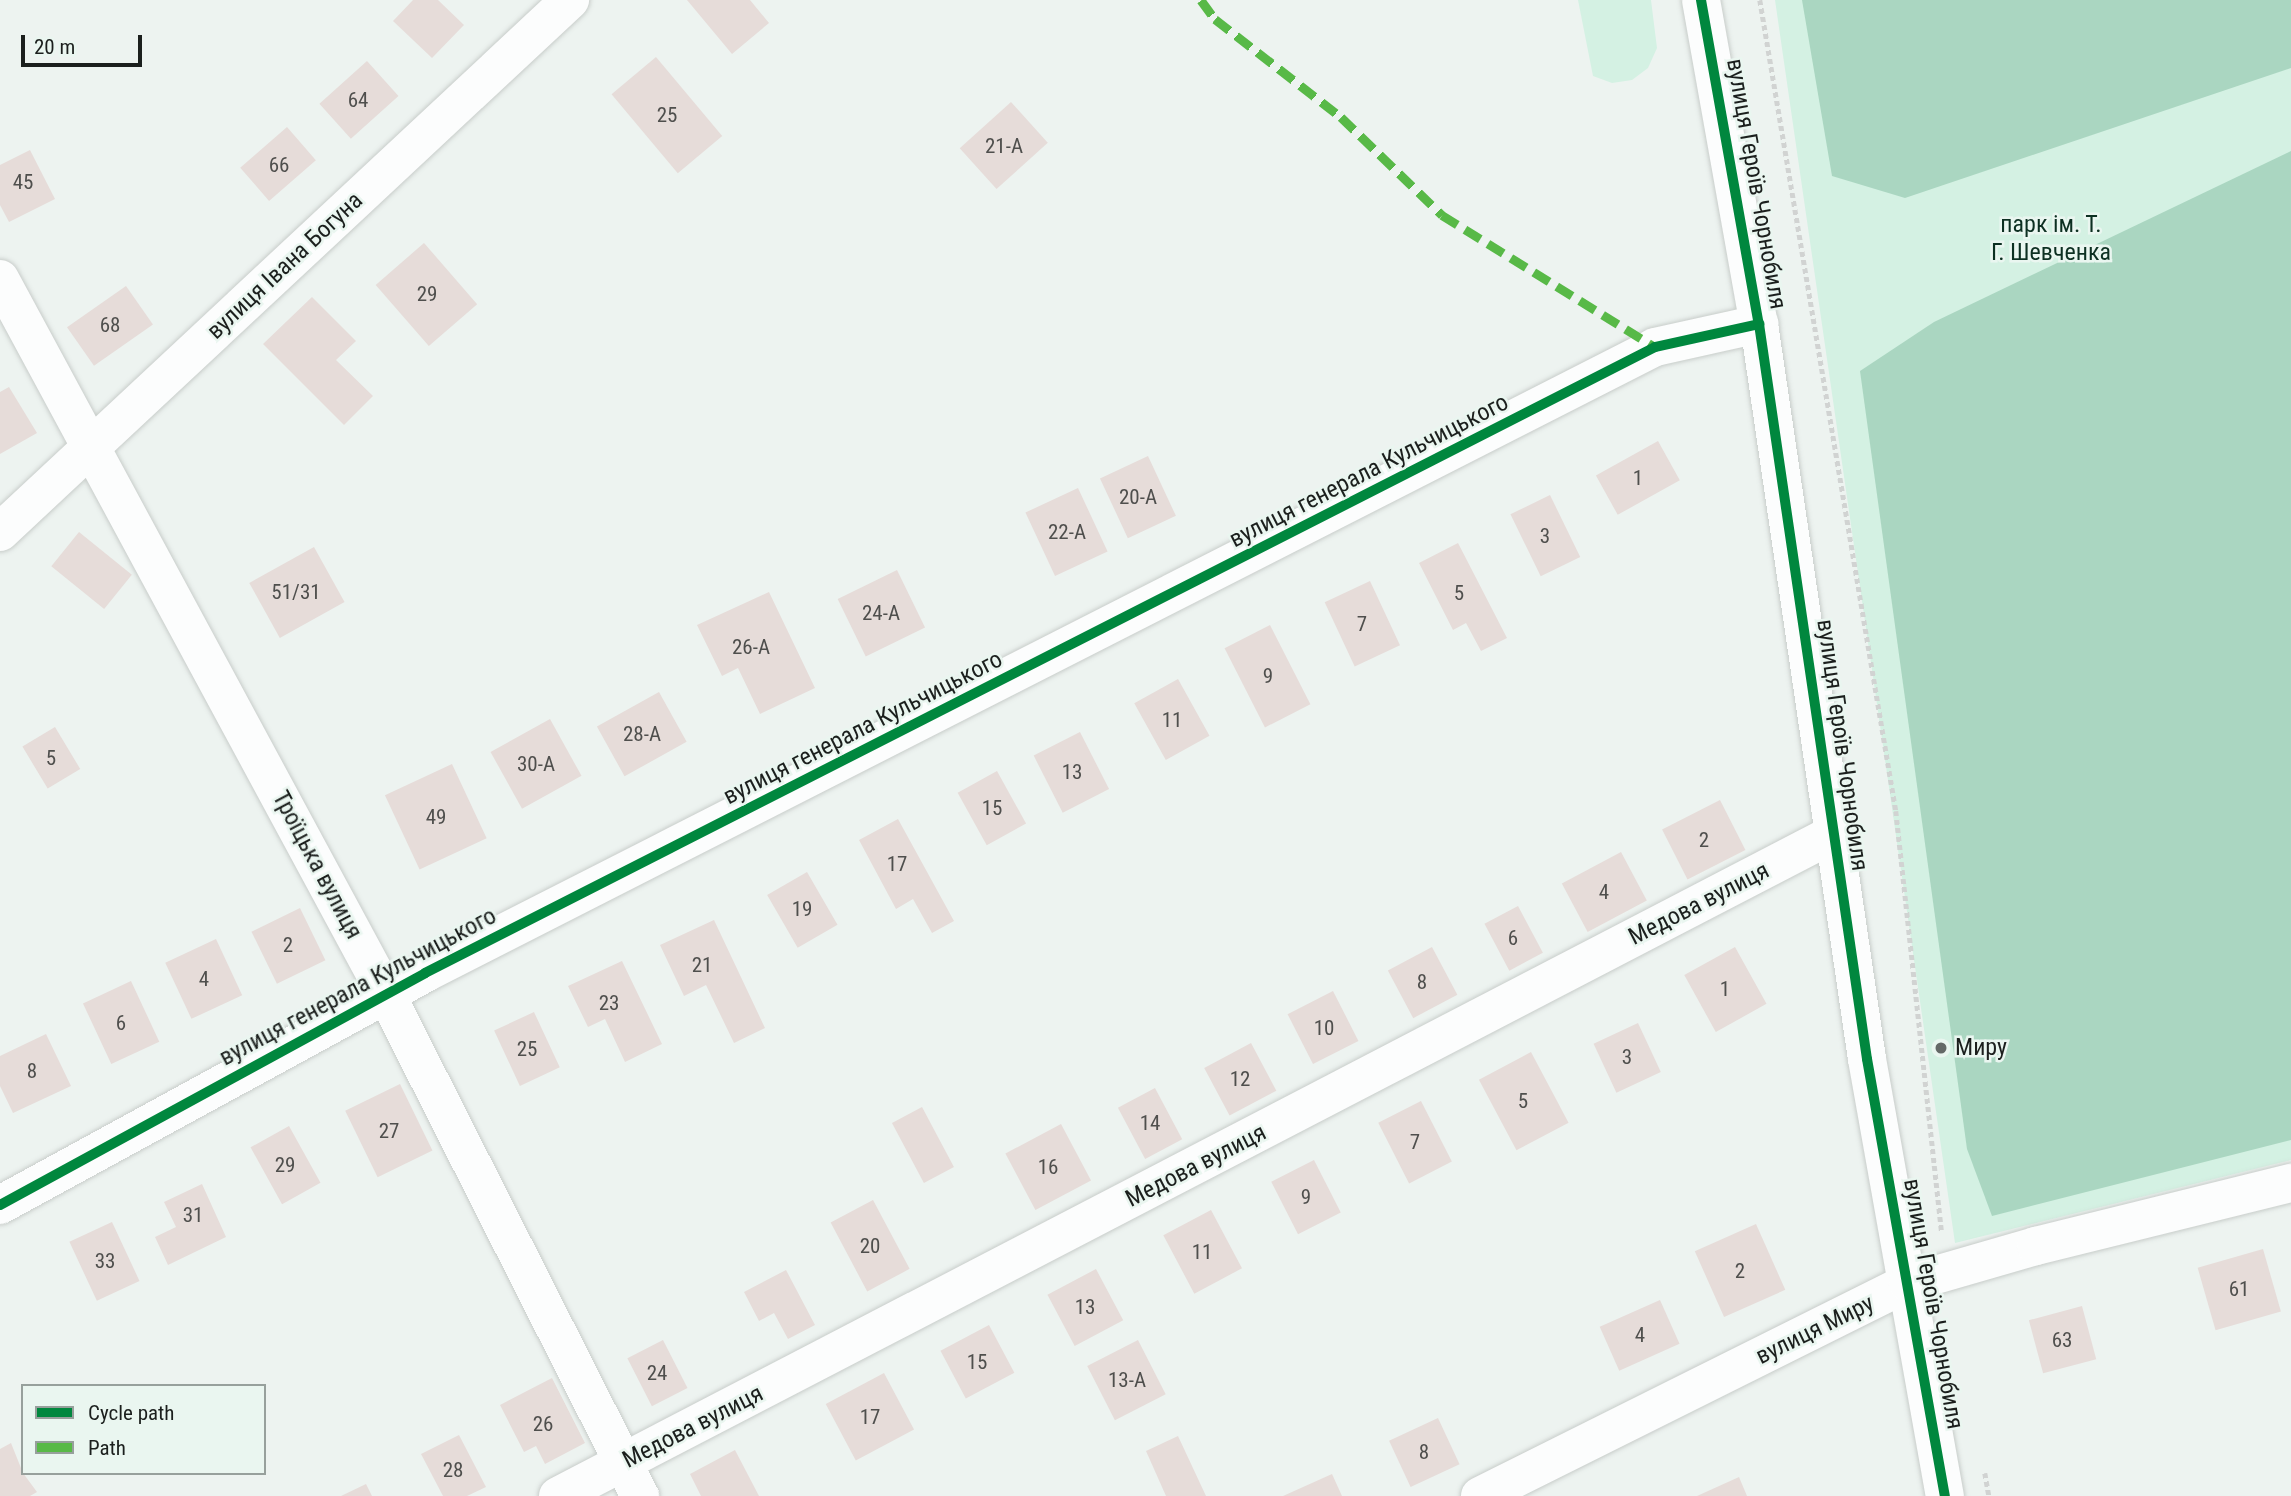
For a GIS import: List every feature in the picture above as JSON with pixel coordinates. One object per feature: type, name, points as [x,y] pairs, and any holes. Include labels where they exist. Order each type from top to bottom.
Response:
[{"type":"street","name":"вулиця Івана Богуна","points":[[0,532],[570,0]]},
{"type":"street","name":"вулиця Героїв Чорнобиля","points":[[1701,0],[1759,324],[1833,834],[1945,1496]]},
{"type":"street","name":"Троїцька вулиця","points":[[0,279],[386,993],[632,1480]]},
{"type":"street","name":"вулиця генерала Кульчицького","points":[[0,1205],[386,993],[1655,347],[1759,324]]},
{"type":"street","name":"Медова вулиця","points":[[558,1496],[632,1480],[1833,834]]},
{"type":"street","name":"вулиця Миру","points":[[1480,1496],[1908,1283],[2291,1183]]},
{"type":"path","points":[[1760,0],[1896,811],[1946,1272]]},
{"type":"path","points":[[1984,1470],[1989,1496]]},
{"type":"green space","points":[[1578,0],[1651,0],[1657,48],[1648,68],[1632,80],[1612,83],[1593,76]]},
{"type":"green space","name":"парк ім. Т. Г. Шевченка","points":[[1775,0],[2291,0],[2291,1160],[1955,1243]]},
{"type":"green space","points":[[1802,0],[2291,0],[2291,68],[1905,198],[1832,176]]},
{"type":"green space","name":"парк ім. Т. Г. Шевченка","points":[[2291,151],[2291,1140],[1992,1216],[1967,1149],[1860,371],[1934,322]]},
{"type":"building","points":[[413,0],[438,0],[464,25],[432,58],[393,21]]},
{"type":"building","points":[[687,0],[750,0],[769,23],[732,54]]},
{"type":"building","points":[[656,57],[722,136],[678,173],[612,94]]},
{"type":"building","points":[[367,61],[398,96],[351,139],[319,104]]},
{"type":"building","points":[[1011,102],[1048,143],[997,189],[960,148]]},
{"type":"building","points":[[287,127],[316,160],[269,201],[240,168]]},
{"type":"building","points":[[30,150],[55,199],[9,222],[0,205],[0,165]]},
{"type":"building","points":[[424,243],[477,304],[429,346],[376,285]]},
{"type":"building","points":[[126,286],[153,325],[94,366],[67,327]]},
{"type":"building","points":[[312,297],[356,341],[336,360],[373,396],[344,425],[263,344]]},
{"type":"building","points":[[9,387],[37,433],[0,454],[0,392]]},
{"type":"building","points":[[1658,441],[1680,480],[1618,515],[1596,475]]},
{"type":"building","points":[[1148,456],[1176,516],[1128,538],[1100,478]]},
{"type":"building","points":[[1078,488],[1108,551],[1055,576],[1025,513]]},
{"type":"building","points":[[1550,495],[1580,557],[1541,576],[1510,514]]},
{"type":"building","points":[[79,532],[132,575],[104,609],[51,566]]},
{"type":"building","points":[[1458,543],[1507,638],[1481,651],[1466,623],[1453,630],[1419,563]]},
{"type":"building","points":[[314,547],[345,602],[280,638],[249,583]]},
{"type":"building","points":[[897,570],[925,628],[866,656],[838,599]]},
{"type":"building","points":[[1370,581],[1400,645],[1355,666],[1325,602]]},
{"type":"building","points":[[769,592],[815,688],[760,714],[738,668],[722,676],[697,625]]},
{"type":"building","points":[[1270,625],[1310,704],[1265,727],[1225,648]]},
{"type":"building","points":[[1178,679],[1210,736],[1166,760],[1134,703]]},
{"type":"building","points":[[659,692],[687,742],[625,776],[597,726]]},
{"type":"building","points":[[550,719],[582,776],[522,809],[491,752]]},
{"type":"building","points":[[55,727],[80,769],[48,789],[22,747]]},
{"type":"building","points":[[1080,732],[1109,789],[1063,813],[1034,756]]},
{"type":"building","points":[[452,764],[487,838],[420,870],[385,795]]},
{"type":"building","points":[[997,771],[1026,823],[987,845],[958,793]]},
{"type":"building","points":[[1720,800],[1745,850],[1688,879],[1662,830]]},
{"type":"building","points":[[898,819],[954,921],[932,933],[913,899],[896,909],[859,840]]},
{"type":"building","points":[[1621,852],[1647,901],[1588,932],[1562,883]]},
{"type":"building","points":[[807,872],[838,925],[798,948],[767,895]]},
{"type":"building","points":[[1518,906],[1543,953],[1509,971],[1484,924]]},
{"type":"building","points":[[300,908],[325,960],[277,984],[251,932]]},
{"type":"building","points":[[714,920],[765,1028],[734,1043],[706,985],[684,996],[660,945]]},
{"type":"building","points":[[216,939],[242,995],[191,1019],[165,963]]},
{"type":"building","points":[[1432,947],[1457,995],[1413,1018],[1388,970]]},
{"type":"building","points":[[1735,947],[1767,1004],[1716,1032],[1684,975]]},
{"type":"building","points":[[622,961],[662,1044],[625,1062],[605,1019],[588,1027],[568,986]]},
{"type":"building","points":[[131,981],[159,1042],[111,1064],[83,1003]]},
{"type":"building","points":[[1333,991],[1358,1041],[1313,1064],[1288,1014]]},
{"type":"building","points":[[534,1012],[560,1067],[520,1086],[494,1031]]},
{"type":"building","points":[[1638,1023],[1661,1072],[1616,1093],[1594,1044]]},
{"type":"building","points":[[46,1034],[71,1086],[13,1113],[0,1086],[0,1056]]},
{"type":"building","points":[[1251,1043],[1276,1091],[1230,1116],[1204,1068]]},
{"type":"building","points":[[1531,1052],[1569,1123],[1516,1150],[1479,1080]]},
{"type":"building","points":[[400,1084],[432,1151],[378,1177],[345,1111]]},
{"type":"building","points":[[1155,1088],[1182,1139],[1145,1159],[1118,1108]]},
{"type":"building","points":[[1421,1101],[1452,1162],[1409,1183],[1378,1123]]},
{"type":"building","points":[[922,1107],[954,1167],[924,1183],[892,1123]]},
{"type":"building","points":[[1061,1124],[1091,1181],[1035,1210],[1005,1154]]},
{"type":"building","points":[[289,1126],[321,1183],[282,1204],[251,1147]]},
{"type":"building","points":[[1314,1160],[1341,1213],[1298,1234],[1271,1182]]},
{"type":"building","points":[[202,1184],[226,1237],[168,1265],[155,1237],[176,1227],[164,1202]]},
{"type":"building","points":[[873,1200],[910,1269],[867,1291],[831,1223]]},
{"type":"building","points":[[1211,1210],[1242,1268],[1194,1294],[1163,1235]]},
{"type":"building","points":[[112,1222],[139,1281],[97,1301],[69,1242]]},
{"type":"building","points":[[1756,1224],[1785,1290],[1724,1317],[1695,1251]]},
{"type":"building","points":[[2263,1249],[2281,1311],[2216,1330],[2198,1268]]},
{"type":"building","points":[[1096,1269],[1123,1320],[1075,1346],[1047,1295]]},
{"type":"building","points":[[786,1270],[815,1325],[788,1339],[774,1313],[759,1321],[744,1292]]},
{"type":"building","points":[[1660,1300],[1680,1344],[1619,1371],[1600,1327]]},
{"type":"building","points":[[2082,1306],[2096,1359],[2043,1373],[2029,1320]]},
{"type":"building","points":[[989,1325],[1014,1373],[966,1399],[940,1351]]},
{"type":"building","points":[[663,1340],[688,1388],[652,1406],[627,1358]]},
{"type":"building","points":[[1138,1340],[1166,1394],[1115,1420],[1087,1366]]},
{"type":"building","points":[[884,1373],[914,1430],[856,1460],[826,1404]]},
{"type":"building","points":[[552,1378],[585,1443],[545,1464],[536,1446],[524,1452],[500,1405]]},
{"type":"building","points":[[1438,1418],[1460,1464],[1411,1487],[1389,1441]]},
{"type":"building","points":[[459,1435],[486,1487],[467,1496],[443,1496],[421,1454]]},
{"type":"building","points":[[1178,1436],[1206,1496],[1166,1496],[1146,1451]]},
{"type":"building","points":[[11,1443],[21,1475],[24,1475],[37,1492],[30,1496],[0,1496],[0,1449]]},
{"type":"building","points":[[735,1450],[759,1496],[701,1496],[690,1474]]},
{"type":"building","points":[[1332,1474],[1342,1496],[1283,1496]]},
{"type":"building","points":[[1739,1477],[1747,1496],[1697,1496]]},
{"type":"building","points":[[366,1484],[372,1496],[341,1496]]},
{"type":"marked path","points":[[1201,0],[1215,19],[1341,117],[1442,215],[1655,347]]},
{"type":"cycle path","points":[[1701,0],[1759,324],[1867,1059],[1945,1496]]},
{"type":"cycle path","points":[[0,1205],[425,973],[1655,347],[1759,324]]},
{"type":"place","name":"Миру","points":[[1941,1048]]}]
